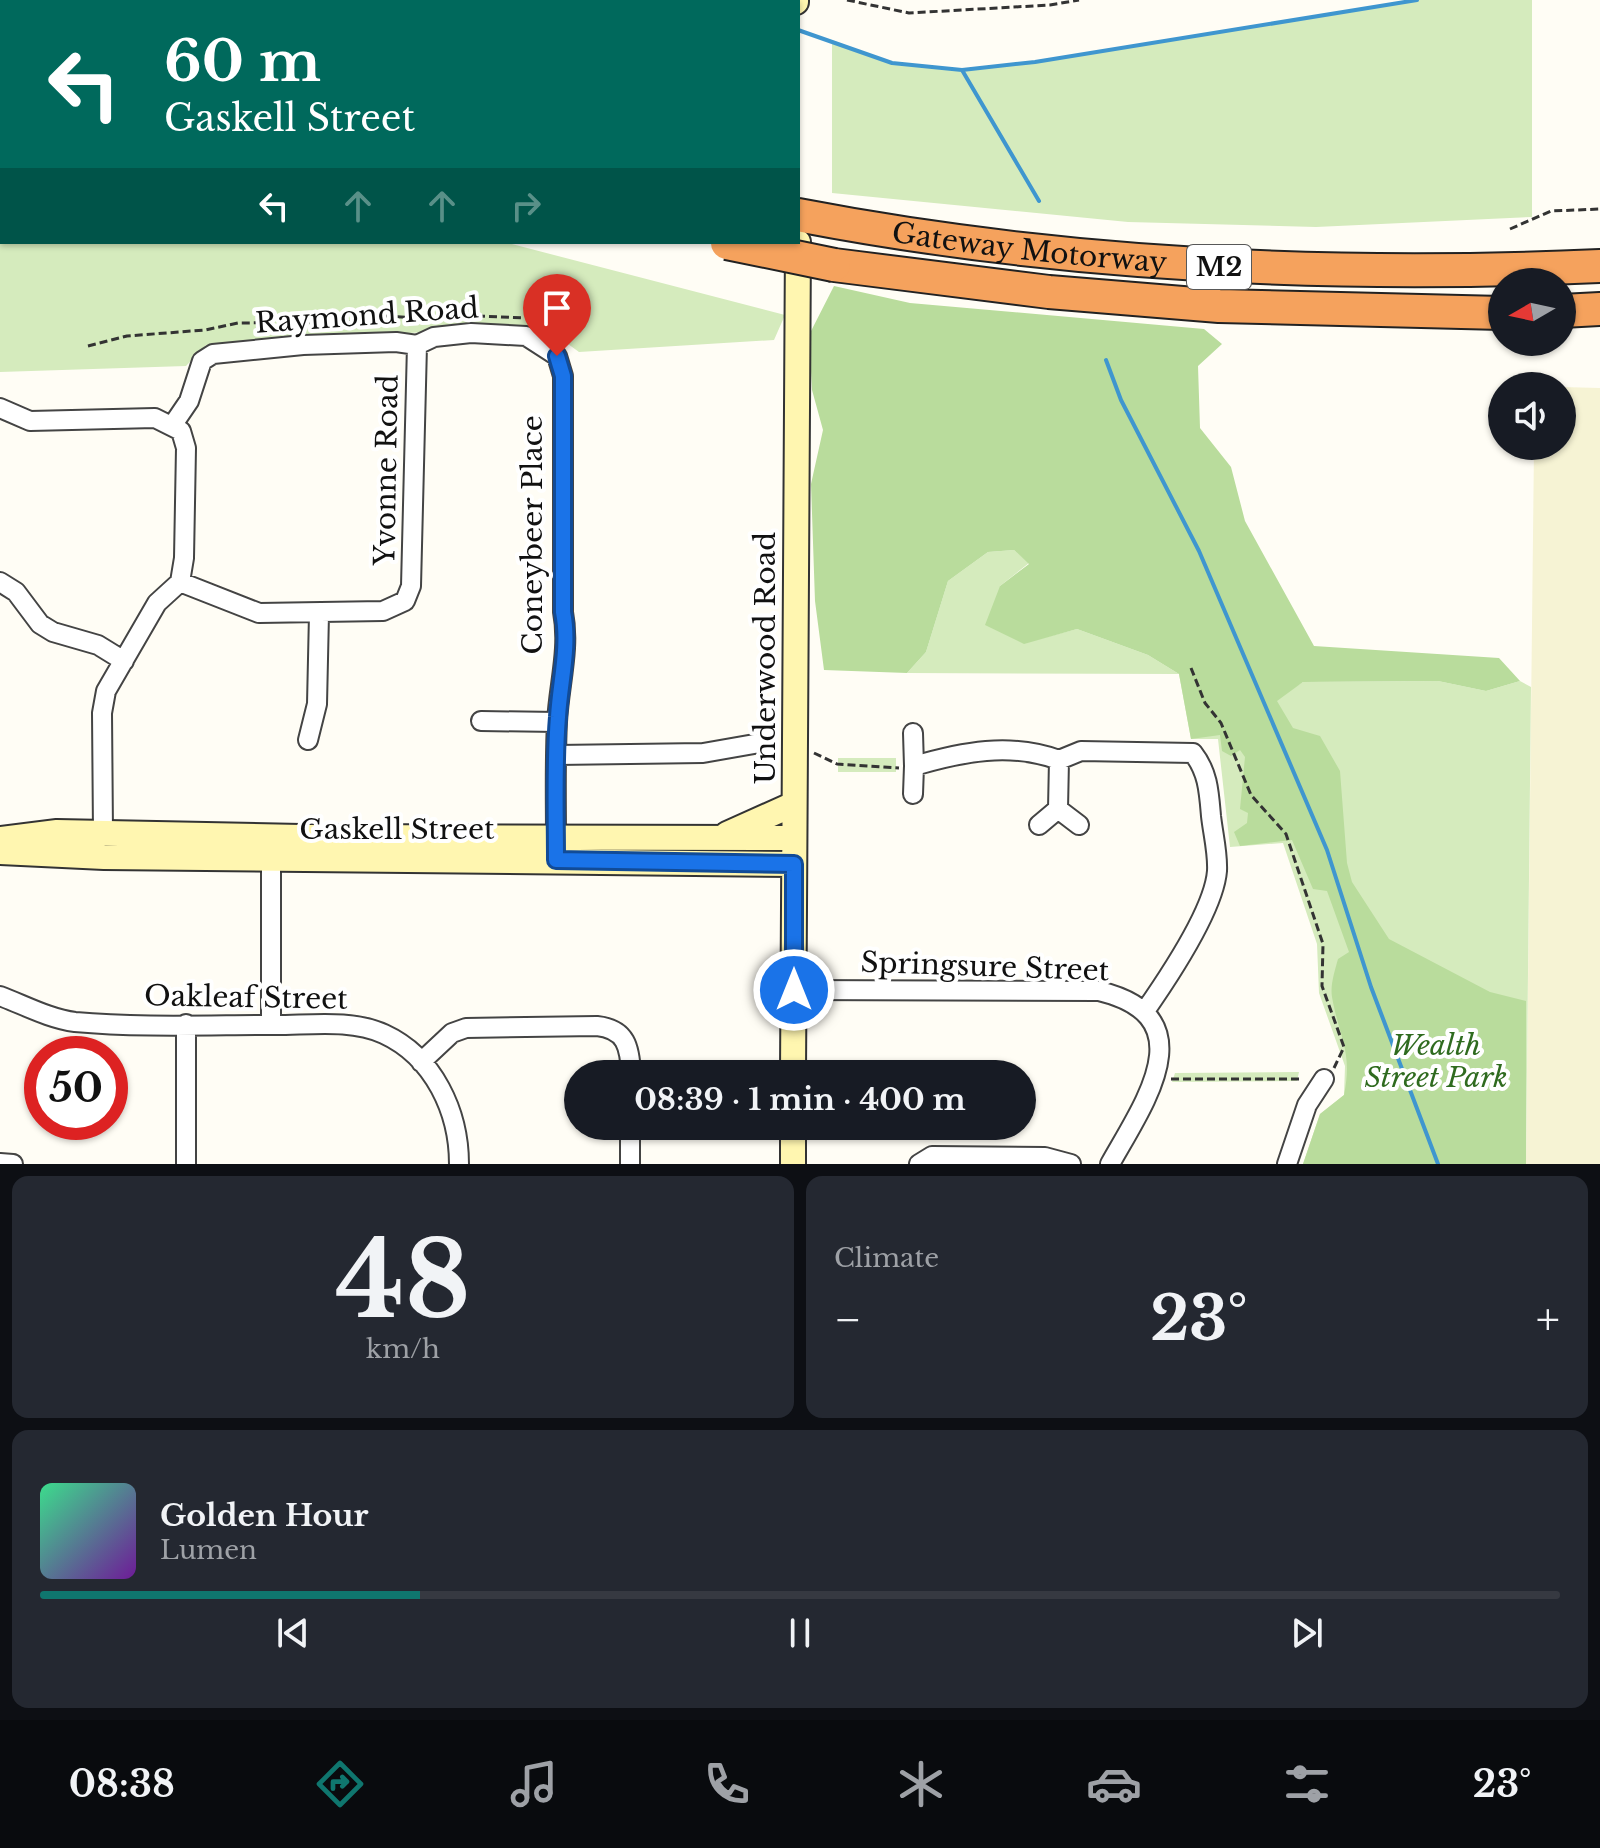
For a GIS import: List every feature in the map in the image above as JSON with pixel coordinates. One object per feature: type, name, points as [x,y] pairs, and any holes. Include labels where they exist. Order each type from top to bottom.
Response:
[{"type":"highway","name":"Gateway Motorway","points":[[800,215],[909,236],[1037,252],[1267,270],[1407,273],[1600,266]]},
{"type":"highway","name":"Gateway Motorway","points":[[735,244],[834,265],[1049,292],[1219,306],[1488,313]]},
{"type":"highway","points":[[1576,310],[1600,309]]},
{"type":"street","name":"Underwood Road","points":[[793,1060],[798,244]]},
{"type":"street","name":"Raymond Road","points":[[172,426],[189,401],[202,361],[213,354],[303,345],[396,342],[417,345],[434,337],[471,333],[526,336],[557,356]]},
{"type":"street","name":"Yvonne Road","points":[[180,582],[259,613],[319,614],[395,608],[405,601],[411,586],[417,345]]},
{"type":"street","name":"Coneybeer Place","points":[[556,850],[557,722],[562,658],[567,643],[563,612],[563,376],[557,356]]},
{"type":"street","points":[[0,408],[30,421],[155,418],[181,431],[186,448],[184,558],[180,582],[157,603],[106,691],[102,713],[104,857]]},
{"type":"street","points":[[0,582],[16,592],[40,624],[53,632],[98,645],[124,661]]},
{"type":"street","points":[[308,740],[317,704],[319,614]]},
{"type":"street","points":[[481,721],[557,722]]},
{"type":"street","points":[[913,733],[913,794]]},
{"type":"street","points":[[557,755],[703,753],[760,743]]},
{"type":"street","points":[[914,766],[966,751],[1036,752],[1059,760],[1081,751],[1193,753],[1205,768],[1217,869],[1214,892],[1171,975],[1145,1011],[1159,1043],[1157,1079],[1110,1164]]},
{"type":"street","points":[[1039,825],[1058,809],[1059,760]]},
{"type":"street","name":"Gaskell Street","points":[[721,837],[794,804]]},
{"type":"street","points":[[1058,809],[1079,825]]},
{"type":"street","name":"Gaskell Street","points":[[0,839],[57,832],[103,832],[271,848]]},
{"type":"street","name":"Gaskell Street","points":[[556,850],[721,837],[794,838]]},
{"type":"street","name":"Gaskell Street","points":[[0,852],[104,857],[271,848],[556,850],[794,864]]},
{"type":"street","points":[[271,848],[271,1025]]},
{"type":"street","name":"Springsure Street","points":[[794,990],[1099,991],[1131,1001],[1145,1011]]},
{"type":"street","name":"Oakleaf Street","points":[[0,996],[72,1021],[361,1027],[393,1039],[421,1062],[445,1096],[454,1118],[459,1164]]},
{"type":"street","points":[[186,1024],[186,1164]]},
{"type":"street","points":[[421,1062],[452,1033],[466,1028],[597,1026],[612,1028],[622,1034],[630,1060]]},
{"type":"street","points":[[1287,1164],[1307,1105],[1324,1079]]},
{"type":"street","points":[[630,1140],[630,1164]]},
{"type":"street","points":[[793,1140],[793,1164]]},
{"type":"street","points":[[919,1164],[932,1156],[1045,1157],[1071,1164]]},
{"type":"street","points":[[0,1163],[13,1164]]},
{"type":"path","points":[[847,0],[909,13],[1050,5],[1079,0]]},
{"type":"path","points":[[1510,229],[1551,211],[1600,209]]},
{"type":"path","points":[[88,346],[127,336],[205,330],[238,323],[346,322],[386,316],[442,319]]},
{"type":"path","points":[[475,316],[530,319],[526,336]]},
{"type":"path","points":[[1157,1079],[1324,1079],[1339,1063],[1344,1047],[1322,986],[1323,944],[1286,834],[1251,795],[1231,744],[1221,723],[1205,703],[1191,668]]},
{"type":"path","points":[[814,753],[837,764],[914,766]]},
{"type":"shaded area","points":[[1576,387],[1600,388],[1600,1164],[1526,1164],[1534,460],[1576,460]]},
{"type":"green space","points":[[1417,0],[1532,0],[1532,217],[1316,227],[1128,222],[832,193],[832,40],[892,63],[962,70],[1035,62]]},
{"type":"green space","points":[[0,244],[512,244],[785,315],[774,340],[579,352],[542,325],[206,345],[186,366],[0,372]]},
{"type":"green space","name":"Wealth Street Park","points":[[834,286],[910,303],[1204,329],[1222,344],[1198,366],[1200,428],[1231,467],[1245,521],[1314,646],[1499,658],[1520,681],[1486,691],[1438,681],[1303,682],[1277,701],[1293,728],[1320,736],[1340,771],[1347,863],[1352,882],[1389,939],[1490,992],[1526,1001],[1526,1164],[1303,1164],[1320,1114],[1344,1095],[1346,1080],[1346,1055],[1332,992],[1338,959],[1349,952],[1327,891],[1313,889],[1292,840],[1240,846],[1234,832],[1247,823],[1248,813],[1240,809],[1245,757],[1240,750],[1231,756],[1222,751],[1220,735],[1191,739],[1179,674],[1148,655],[1077,629],[1024,644],[985,625],[1000,586],[1029,564],[1014,550],[988,552],[948,581],[926,652],[907,673],[824,670],[815,601],[811,484],[823,430],[812,390],[809,335]]},
{"type":"green space","points":[[1014,550],[1029,563],[1000,586],[1024,643],[1077,629],[1148,655],[1179,674],[907,673],[926,652],[948,581],[988,552]]},
{"type":"green space","name":"Wealth Street Park","points":[[1179,674],[1295,687],[1303,682],[1438,681],[1486,691],[1520,681],[1531,687],[1526,1164],[1303,1164],[1320,1114],[1344,1095],[1345,1066],[1319,993],[1317,944],[1283,843],[1230,847],[1218,739],[1191,739]]},
{"type":"green space","points":[[838,758],[896,758],[896,772],[838,772]]},
{"type":"green space","points":[[1299,1072],[1297,1081],[1172,1082],[1175,1073]]},
{"type":"waterway","points":[[800,31],[892,63],[962,70],[1035,62],[1417,0]]},
{"type":"waterway","points":[[962,70],[1039,201]]},
{"type":"waterway","points":[[1106,360],[1121,400],[1199,551],[1327,850],[1371,987],[1438,1164]]},
{"type":"route","points":[[557,356],[563,376],[563,612],[567,643],[562,658],[557,722],[556,860],[794,864],[794,990]]}]
